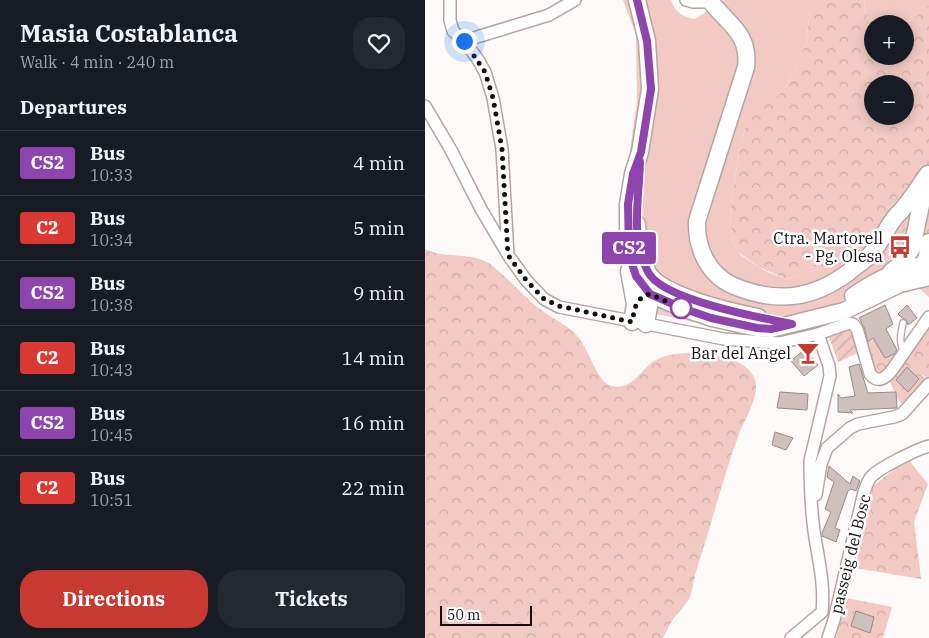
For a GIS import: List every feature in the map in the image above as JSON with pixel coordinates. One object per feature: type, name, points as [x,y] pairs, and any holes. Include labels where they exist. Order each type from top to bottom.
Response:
[{"type":"main road","points":[[637,0],[647,41],[650,67],[649,109],[641,152],[637,214],[639,238],[650,294],[639,323]]},
{"type":"main road","points":[[712,1],[743,38],[747,53],[746,67],[697,220],[697,234],[702,252],[717,275],[727,283],[765,294],[794,296],[817,291],[839,279],[868,257],[928,173]]},
{"type":"main road","points":[[639,323],[630,276],[628,204],[633,174],[641,152]]},
{"type":"main road","points":[[893,280],[901,263],[912,248],[928,173]]},
{"type":"main road","points":[[901,211],[917,219],[929,242],[928,268]]},
{"type":"main road","points":[[912,248],[928,268]]},
{"type":"main road","points":[[629,254],[636,276],[650,294],[682,308],[736,324],[771,329],[844,311],[893,280],[903,270],[928,268]]},
{"type":"main road","points":[[644,263],[648,273],[656,282],[668,289],[695,300],[741,314],[792,324]]},
{"type":"main road","points":[[635,304],[639,299],[650,294],[660,293],[695,300]]},
{"type":"street","points":[[450,0],[450,20],[453,32],[464,41],[485,72],[493,98],[502,149],[508,255]]},
{"type":"street","points":[[464,41],[549,15],[575,0]]},
{"type":"street","points":[[687,0],[693,2],[712,1]]},
{"type":"street","points":[[425,106],[508,255],[526,280],[544,299],[559,306],[724,340],[753,342],[782,342],[818,334],[849,323],[855,326],[871,374],[878,380],[886,377],[929,317]]},
{"type":"street","points":[[791,638],[822,612],[824,594],[813,514],[810,461],[830,376],[829,366],[818,334]]},
{"type":"street","points":[[813,514],[821,464],[827,448],[850,428],[858,424],[902,414],[929,384]]},
{"type":"street","name":"passeig del Bosc","points":[[828,638],[834,620],[864,492],[871,477],[905,456],[929,446]]},
{"type":"street","points":[[822,612],[834,620]]},
{"type":"lane","points":[[903,323],[900,338],[901,348],[905,353]]},
{"type":"green space","points":[[623,0],[671,0],[680,14],[695,19],[724,0],[811,0],[806,44],[790,80],[779,95],[767,104],[746,126],[740,148],[731,203],[730,218],[733,243],[742,256],[765,271],[786,279],[830,266],[858,253],[866,252],[895,263],[878,296],[808,333],[801,334],[742,332],[647,312],[628,289],[621,267],[626,178],[637,101],[636,35]]},
{"type":"green space","points":[[811,0],[864,0],[867,15],[864,15],[864,65],[914,65],[914,18],[929,5],[929,297],[895,263],[866,252],[851,255],[830,266],[786,279],[759,267],[737,251],[733,243],[730,218],[731,203],[740,148],[746,126],[754,113],[779,95],[790,80],[806,44]]},
{"type":"green space","points":[[864,0],[929,0],[929,5],[920,15],[914,18],[914,15],[866,14]]},
{"type":"green space","points":[[425,249],[441,254],[474,258],[489,263],[533,304],[575,333],[597,371],[609,385],[624,386],[635,379],[656,360],[664,356],[679,354],[693,353],[720,356],[738,362],[751,373],[756,386],[754,400],[739,434],[728,467],[696,571],[690,597],[674,618],[663,638],[425,638]]},
{"type":"green space","points":[[929,325],[929,380],[918,372],[929,382],[902,404],[897,398],[889,379],[909,358]]},
{"type":"green space","points":[[851,329],[858,353],[838,362],[829,337]]},
{"type":"green space","points":[[875,338],[885,358],[898,353],[879,374],[874,369],[866,344]]},
{"type":"green space","points":[[908,459],[928,484],[914,522],[921,579],[855,568],[873,486]]},
{"type":"green space","points":[[847,598],[892,607],[883,638],[836,638]]},
{"type":"building","points":[[885,305],[893,324],[886,329],[897,350],[894,354],[885,358],[873,338],[868,342],[864,327],[859,318]]},
{"type":"building","points":[[907,305],[917,318],[908,325],[906,320],[898,314]]},
{"type":"building","points":[[805,349],[818,365],[804,376],[791,361]]},
{"type":"building","points":[[859,364],[868,393],[896,392],[897,408],[850,410],[853,413],[838,412],[838,394],[841,398],[855,396],[849,367]]},
{"type":"building","points":[[907,367],[919,379],[908,392],[896,380]]},
{"type":"building","points":[[780,392],[808,394],[807,410],[777,408]]},
{"type":"building","points":[[775,432],[793,438],[786,450],[772,445]]},
{"type":"building","points":[[829,466],[850,484],[853,476],[860,481],[856,491],[851,489],[848,491],[835,528],[840,530],[836,542],[822,536],[831,512],[825,509],[834,482],[827,477]]},
{"type":"building","points":[[856,611],[874,617],[870,633],[851,626]]},
{"type":"bus line","name":"CS2","points":[[637,0],[647,41],[651,89],[641,152],[633,174],[628,204],[629,254],[636,276],[650,294],[711,318],[757,328],[771,329],[792,324],[741,314],[695,300],[656,282],[648,273],[644,263],[638,232],[637,194],[640,162]]},
{"type":"place","name":"Ctra. Martorell - Pg. Olesa","points":[[900,247]]},
{"type":"place","name":"Bar del Angel","points":[[808,353]]},
{"type":"route","points":[[464,41],[485,72],[493,98],[502,149],[508,255],[526,280],[544,299],[559,306],[632,322],[635,304],[645,295],[650,294],[681,308]]}]
